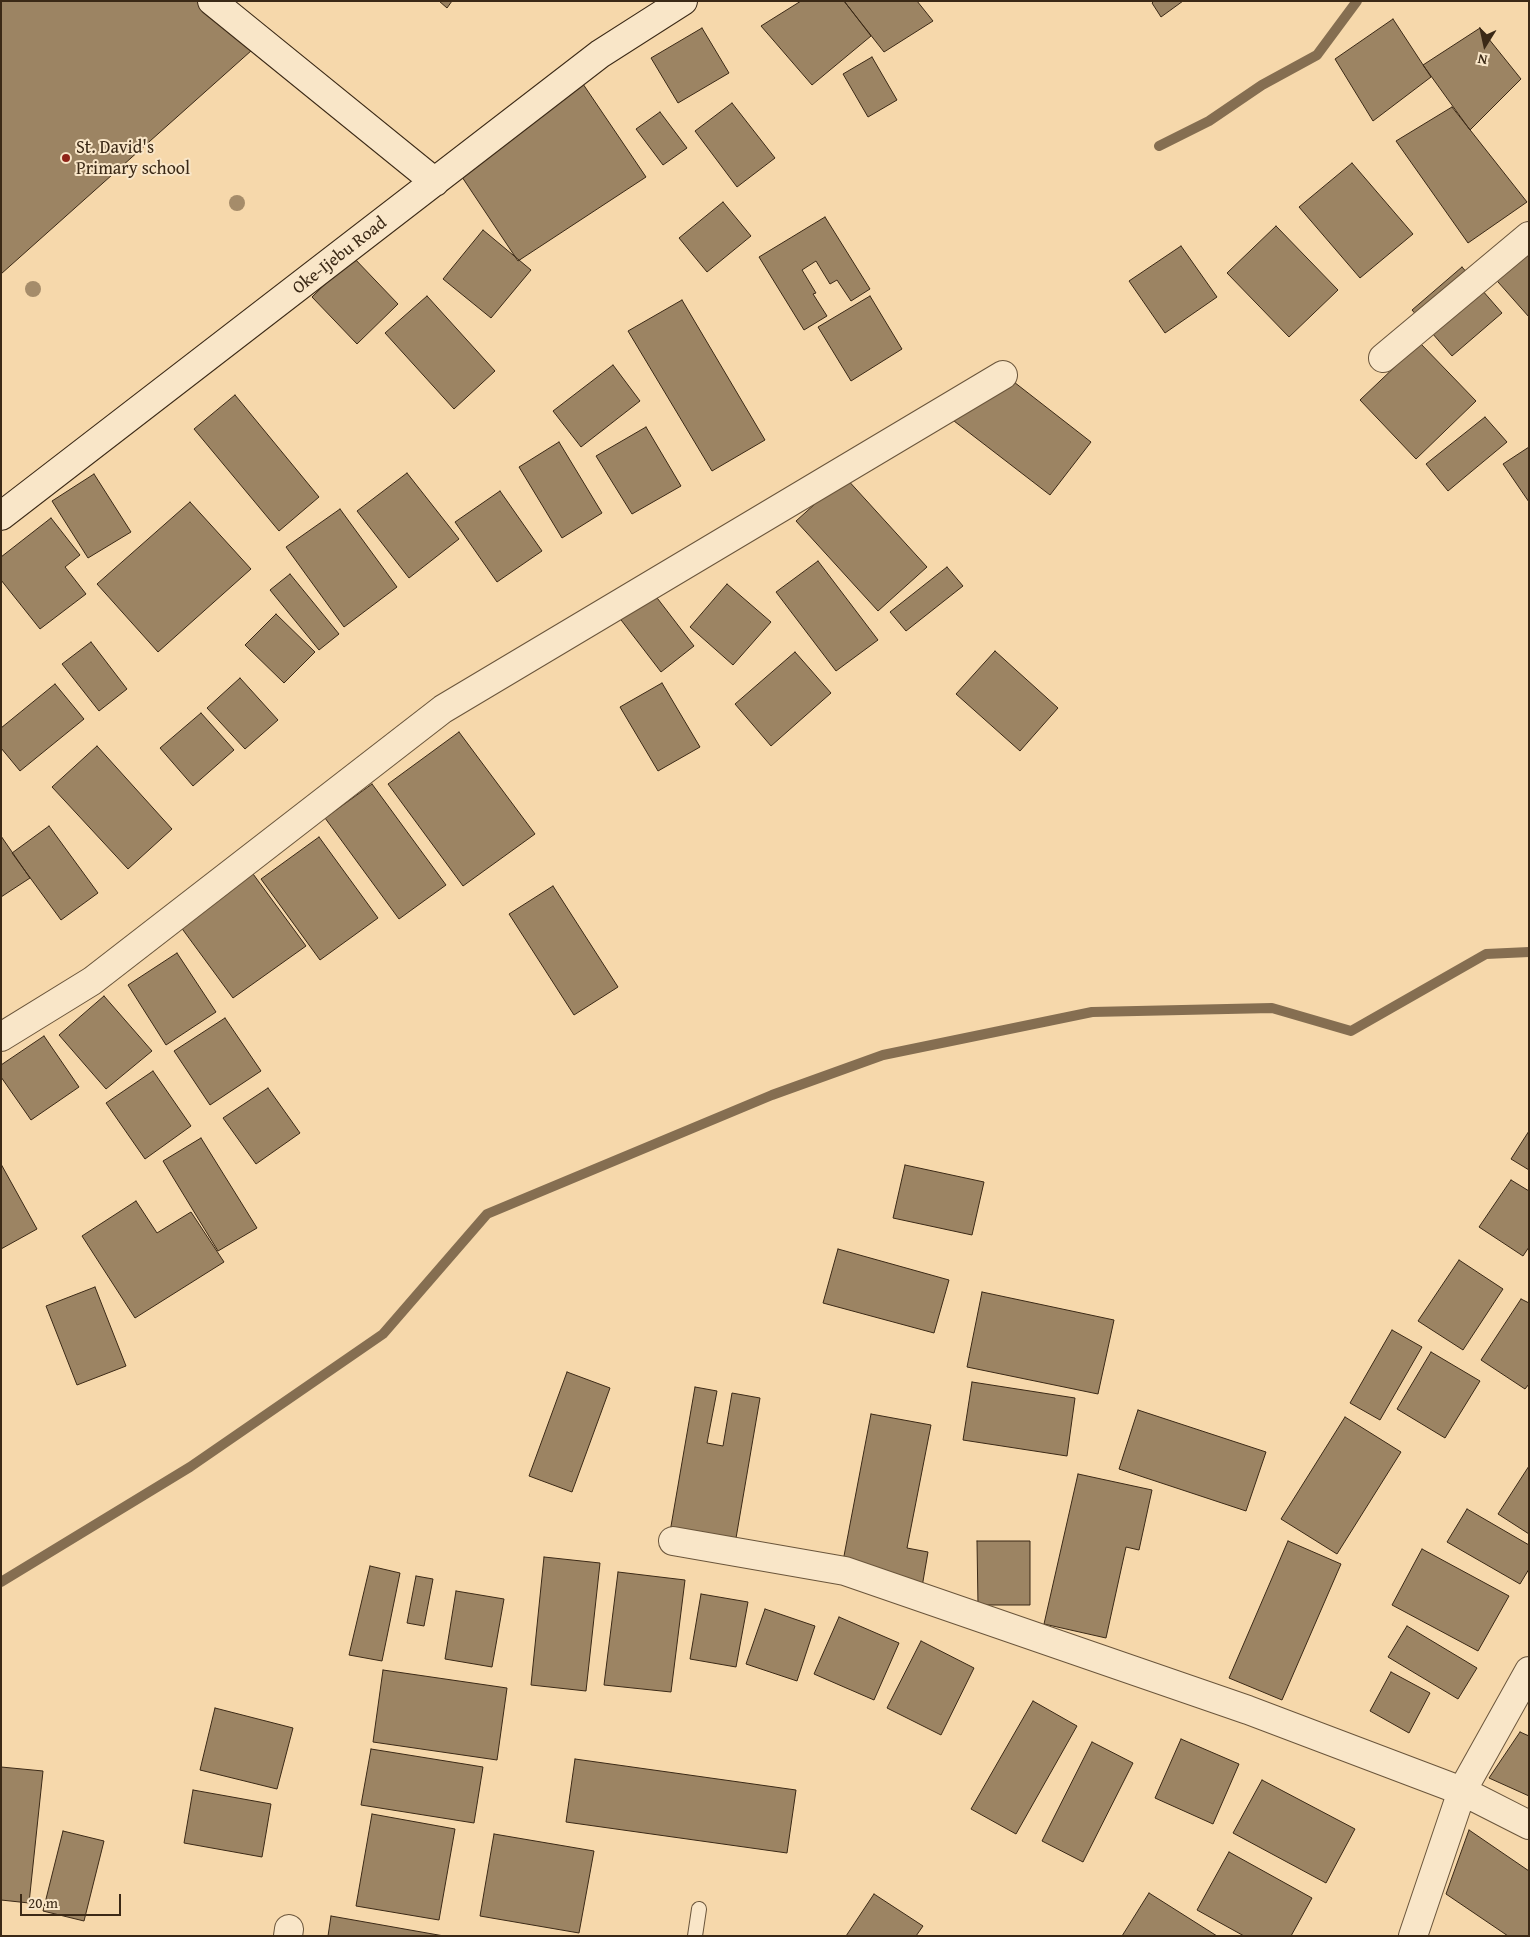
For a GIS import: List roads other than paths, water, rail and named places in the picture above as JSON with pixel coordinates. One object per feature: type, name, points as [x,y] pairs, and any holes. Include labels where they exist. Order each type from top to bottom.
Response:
[{"type":"street","points":[[212,1],[435,182]]},
{"type":"street","name":"Oke-Ijebu Road","points":[[1,516],[600,54],[682,1]]},
{"type":"street","points":[[1383,358],[1529,236]]},
{"type":"street","points":[[1,1037],[92,980],[443,709],[1003,374]]},
{"type":"street","points":[[673,1541],[845,1571],[1248,1710],[1462,1791],[1529,1825]]},
{"type":"street","points":[[1413,1934],[1462,1791],[1529,1671]]},
{"type":"lane","points":[[695,1936],[699,1910]]},
{"type":"waterway","points":[[1159,146],[1209,121],[1262,85],[1317,55],[1357,1]]},
{"type":"waterway","points":[[1,1582],[190,1467],[383,1334],[487,1214],[772,1095],[883,1055],[1092,1012],[1272,1008],[1351,1031],[1486,954],[1529,952]]},
{"type":"place","name":"St. David's Primary school","points":[[66,158]]}]
